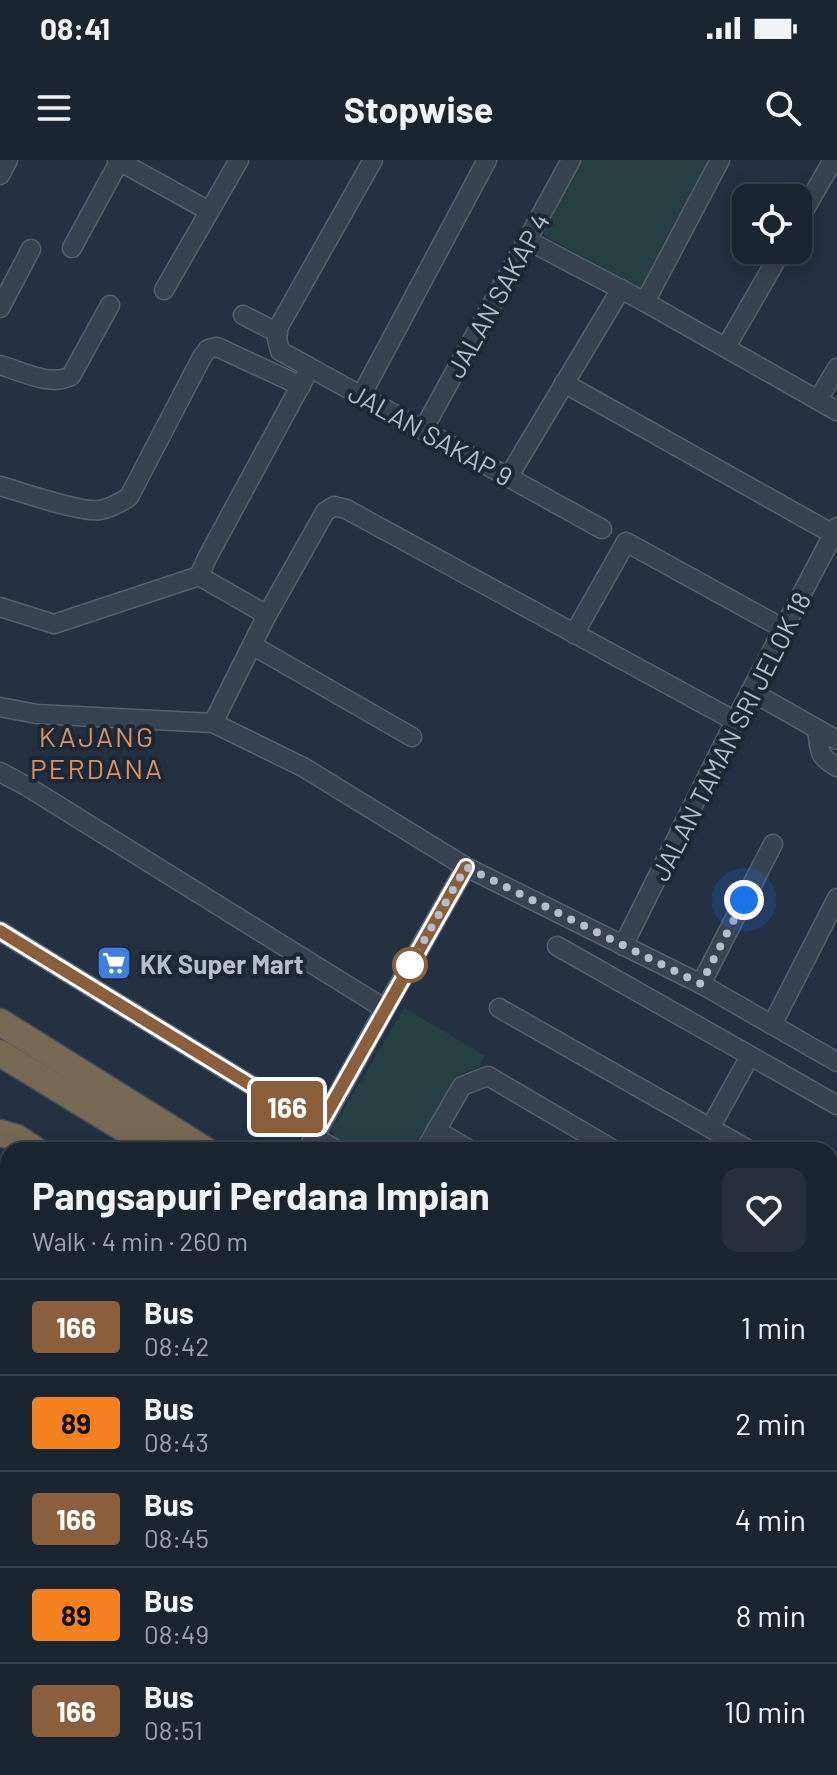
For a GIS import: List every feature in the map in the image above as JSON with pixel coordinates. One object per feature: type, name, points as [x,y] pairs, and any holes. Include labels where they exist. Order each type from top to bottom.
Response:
[{"type":"highway","points":[[0,1022],[192,1142]]},
{"type":"highway","points":[[0,1053],[146,1142]]},
{"type":"highway","points":[[0,1133],[23,1142]]},
{"type":"street","points":[[0,175],[8,160]]},
{"type":"street","points":[[72,248],[119,160],[209,211]]},
{"type":"street","points":[[164,290],[239,160]]},
{"type":"street","points":[[243,315],[278,330],[373,160]]},
{"type":"street","points":[[361,396],[487,160]]},
{"type":"street","name":"JALAN SAKAP 4","points":[[423,430],[571,160]]},
{"type":"street","points":[[645,302],[720,160]]},
{"type":"street","points":[[812,197],[833,160]]},
{"type":"street","points":[[527,240],[645,302],[837,411]]},
{"type":"street","points":[[0,308],[31,249]]},
{"type":"street","points":[[726,347],[774,264]]},
{"type":"street","points":[[509,476],[621,289]]},
{"type":"street","points":[[0,365],[62,381],[71,376],[110,305]]},
{"type":"street","name":"JALAN SAKAP 9","points":[[278,330],[280,351],[602,529]]},
{"type":"street","points":[[0,486],[97,511],[118,505],[129,497],[208,349],[217,347],[301,386]]},
{"type":"street","points":[[0,607],[54,624],[199,576],[310,368]]},
{"type":"street","points":[[818,400],[837,368]]},
{"type":"street","points":[[564,383],[835,530]]},
{"type":"street","points":[[213,723],[267,615],[325,512],[334,506],[346,509],[735,721]]},
{"type":"street","name":"JALAN TAMAN SRI JELOK 18","points":[[623,946],[784,629],[829,561],[835,530]]},
{"type":"street","points":[[574,634],[626,542],[784,629]]},
{"type":"street","points":[[199,576],[267,615]]},
{"type":"street","points":[[252,645],[412,737]]},
{"type":"street","points":[[752,692],[837,740]]},
{"type":"street","points":[[0,707],[37,714],[213,723],[303,767],[466,867],[701,984],[837,1062]]},
{"type":"street","points":[[817,729],[824,760],[837,767]]},
{"type":"street","points":[[0,772],[385,1009]]},
{"type":"street","points":[[701,984],[773,844]]},
{"type":"street","points":[[0,931],[314,1138],[466,867]]},
{"type":"street","points":[[772,1025],[837,898]]},
{"type":"street","points":[[557,946],[837,1105]]},
{"type":"street","points":[[499,1008],[735,1142]]},
{"type":"street","points":[[710,1128],[750,1056]]},
{"type":"street","points":[[429,1142],[462,1086],[488,1076],[600,1142]]},
{"type":"street","points":[[436,1130],[456,1142]]},
{"type":"green space","points":[[579,160],[712,160],[642,290],[540,233]]},
{"type":"green space","points":[[404,1008],[485,1056],[479,1067],[459,1075],[419,1142],[336,1142],[332,1130]]},
{"type":"bus line","name":"166","points":[[0,931],[319,1127],[466,867]]},
{"type":"place","name":"KK Super Mart","points":[[114,963]]},
{"type":"district","name":"KAJANG PERDANA","points":[[97,752]]},
{"type":"route","points":[[410,965],[466,867],[701,984],[744,900]]}]
